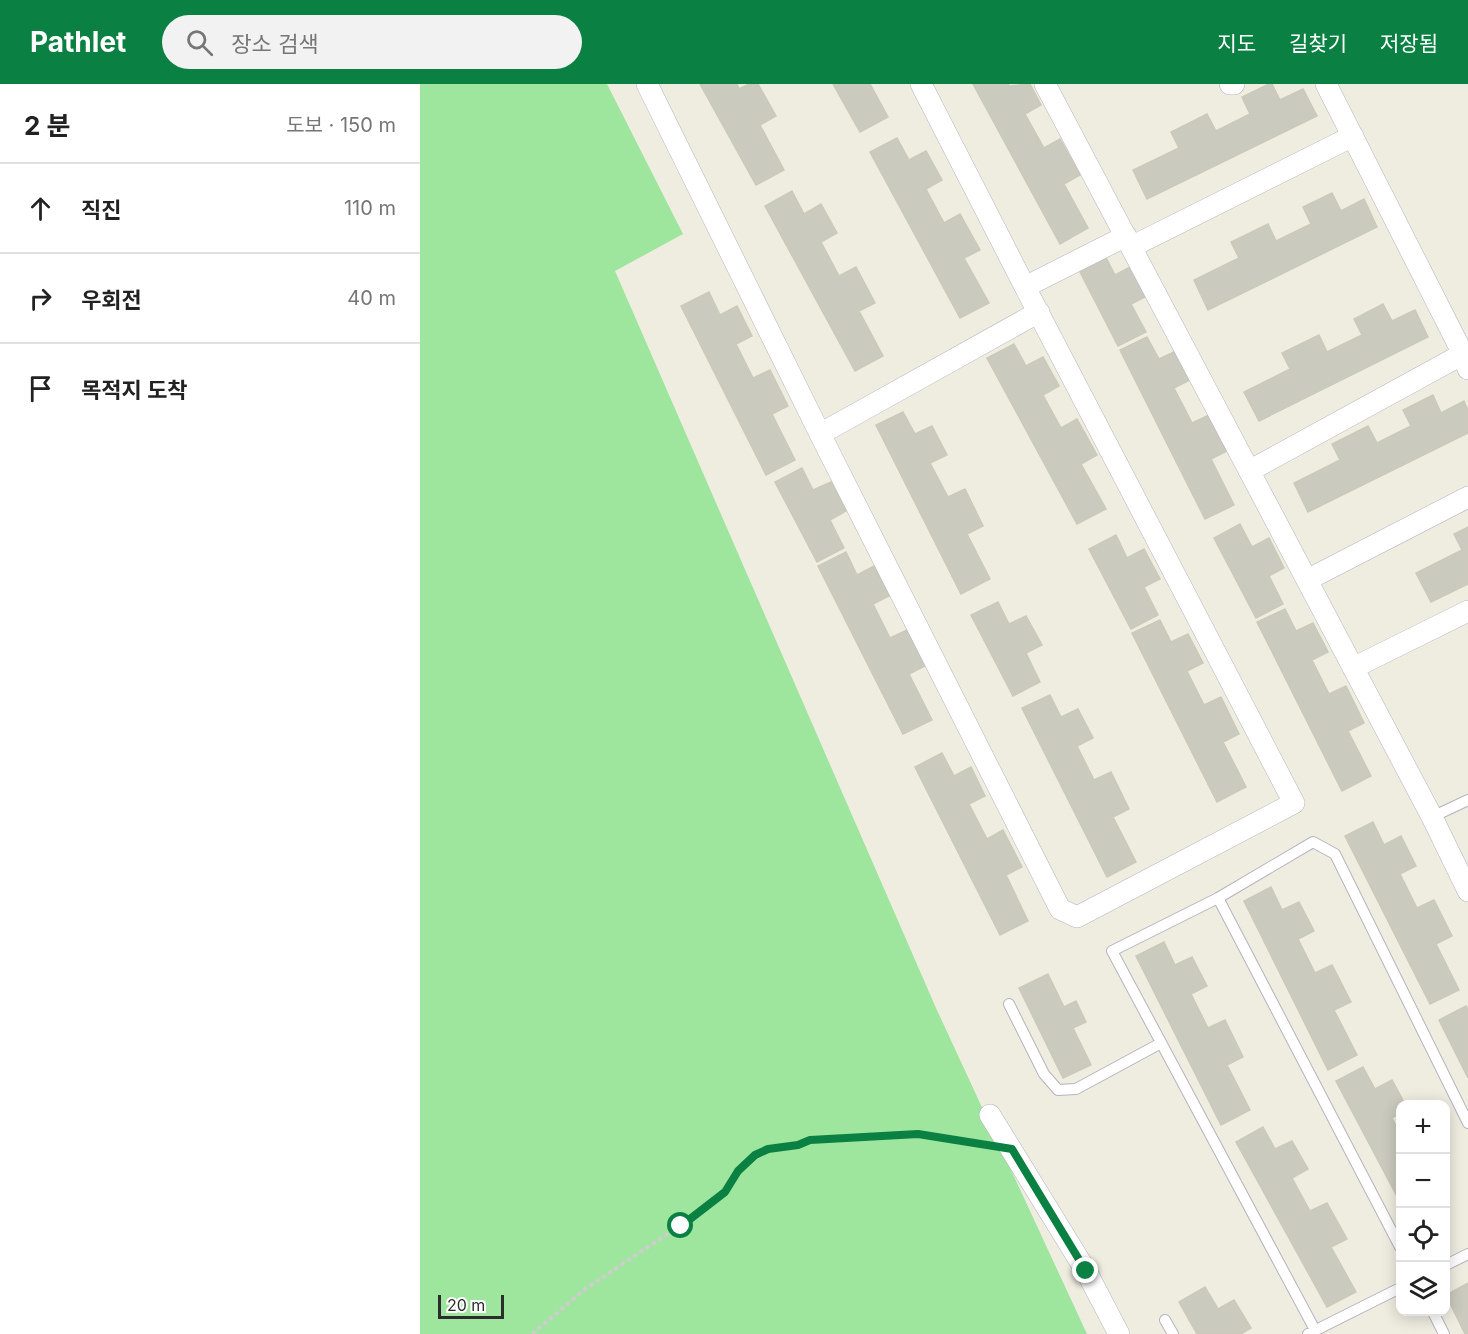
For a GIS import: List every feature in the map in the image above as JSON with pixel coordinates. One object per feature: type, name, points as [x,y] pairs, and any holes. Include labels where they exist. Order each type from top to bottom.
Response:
[{"type":"street","points":[[646,84],[1060,909],[1077,917],[1294,803],[921,84]]},
{"type":"street","points":[[1045,84],[1432,817],[1468,891]]},
{"type":"street","points":[[1249,471],[1466,361],[1326,84]]},
{"type":"street","points":[[1025,287],[1128,242],[1353,136]]},
{"type":"street","points":[[820,434],[1039,312]]},
{"type":"street","points":[[1307,580],[1468,497]]},
{"type":"street","points":[[1353,668],[1468,611]]},
{"type":"street","points":[[990,1115],[1086,1271],[1119,1334]]},
{"type":"lane","points":[[1432,817],[1468,800]]},
{"type":"lane","points":[[1396,1290],[1311,1332],[1112,951],[1218,898],[1313,842],[1335,854],[1468,1123]]},
{"type":"lane","points":[[1218,898],[1396,1237]]},
{"type":"lane","points":[[1009,1004],[1044,1074],[1058,1090],[1076,1089],[1161,1043]]},
{"type":"lane","points":[[1450,1263],[1468,1254]]},
{"type":"lane","points":[[1435,1316],[1444,1334]]},
{"type":"lane","points":[[1165,1320],[1173,1334]]},
{"type":"path","points":[[532,1334],[585,1289],[681,1226],[725,1192],[732,1178],[748,1160],[768,1149],[798,1145],[810,1140],[918,1134],[1012,1149]]},
{"type":"green space","points":[[420,84],[607,84],[683,234],[615,271],[936,1008],[1087,1334],[420,1334]]},
{"type":"building","points":[[700,84],[737,84],[739,89],[749,84],[758,84],[776,116],[760,125],[784,170],[756,185]]},
{"type":"building","points":[[833,84],[870,84],[888,117],[860,132]]},
{"type":"building","points":[[973,84],[1008,84],[1009,86],[1030,84],[1041,105],[1025,114],[1044,148],[1060,139],[1080,175],[1064,184],[1088,228],[1060,244]]},
{"type":"building","points":[[1272,84],[1280,100],[1303,89],[1317,116],[1147,199],[1133,170],[1179,148],[1171,132],[1207,114],[1216,131],[1250,114],[1242,97]]},
{"type":"building","points":[[897,138],[909,160],[926,151],[942,180],[926,189],[944,223],[960,214],[980,250],[964,258],[989,303],[960,318],[870,152]]},
{"type":"building","points":[[792,191],[804,214],[821,204],[837,233],[821,242],[839,276],[856,267],[875,303],[859,311],[883,356],[855,371],[765,206]]},
{"type":"building","points":[[1332,193],[1341,211],[1364,199],[1377,227],[1208,310],[1194,280],[1239,258],[1231,242],[1268,224],[1276,241],[1311,224],[1303,207]]},
{"type":"building","points":[[1103,252],[1115,275],[1132,266],[1147,296],[1131,304],[1146,332],[1118,346],[1077,266]]},
{"type":"building","points":[[709,292],[720,315],[737,306],[752,336],[736,344],[753,378],[770,370],[788,406],[772,414],[795,460],[766,475],[681,306]]},
{"type":"building","points":[[1383,304],[1392,321],[1415,310],[1428,337],[1259,421],[1244,392],[1290,369],[1282,353],[1319,335],[1327,352],[1362,335],[1354,319]]},
{"type":"building","points":[[1147,337],[1159,359],[1176,351],[1190,380],[1174,388],[1192,423],[1209,415],[1227,451],[1211,459],[1234,505],[1205,519],[1120,350]]},
{"type":"building","points":[[1014,344],[1026,366],[1043,357],[1059,386],[1043,395],[1061,428],[1077,419],[1097,455],[1081,464],[1106,509],[1077,524],[987,358]]},
{"type":"building","points":[[1433,395],[1441,413],[1464,401],[1468,410],[1468,433],[1308,512],[1294,483],[1340,460],[1332,444],[1368,426],[1377,443],[1411,426],[1403,410]]},
{"type":"building","points":[[903,412],[915,434],[932,426],[947,455],[930,463],[948,497],[965,489],[983,526],[967,534],[990,579],[961,594],[876,425]]},
{"type":"building","points":[[802,468],[813,490],[831,482],[846,511],[830,520],[844,548],[817,562],[775,482]]},
{"type":"building","points":[[1240,524],[1252,547],[1269,538],[1284,568],[1269,576],[1283,604],[1256,618],[1214,538]]},
{"type":"building","points":[[1468,527],[1468,584],[1431,602],[1416,573],[1462,550],[1454,534]]},
{"type":"building","points":[[1116,535],[1127,558],[1144,549],[1160,579],[1144,587],[1158,615],[1131,629],[1089,549]]},
{"type":"building","points":[[846,552],[857,575],[874,566],[889,596],[873,604],[890,638],[907,630],[925,666],[909,674],[932,720],[903,734],[818,566]]},
{"type":"building","points":[[998,602],[1009,624],[1026,616],[1042,645],[1026,653],[1040,682],[1013,696],[971,615]]},
{"type":"building","points":[[1285,609],[1296,631],[1313,623],[1328,652],[1312,660],[1329,694],[1346,686],[1364,723],[1348,731],[1371,776],[1342,791],[1257,622]]},
{"type":"building","points":[[1160,620],[1171,642],[1188,634],[1203,663],[1187,671],[1204,705],[1221,697],[1239,734],[1223,742],[1246,787],[1217,802],[1132,633]]},
{"type":"building","points":[[1050,695],[1061,717],[1078,709],[1093,738],[1077,746],[1094,780],[1111,772],[1129,809],[1113,817],[1136,862],[1107,877],[1022,708]]},
{"type":"building","points":[[942,753],[954,776],[971,767],[985,796],[969,804],[987,839],[1003,830],[1022,867],[1006,875],[1028,921],[1000,935],[915,767]]},
{"type":"building","points":[[1373,822],[1384,845],[1401,836],[1416,866],[1400,874],[1417,908],[1434,900],[1452,936],[1436,944],[1459,990],[1430,1004],[1345,836]]},
{"type":"building","points":[[1271,887],[1282,910],[1299,902],[1314,931],[1298,939],[1315,973],[1332,965],[1351,1002],[1334,1010],[1357,1055],[1328,1070],[1244,901]]},
{"type":"building","points":[[1164,942],[1175,965],[1192,957],[1207,986],[1191,994],[1208,1028],[1225,1020],[1243,1057],[1227,1065],[1250,1110],[1221,1125],[1136,956]]},
{"type":"building","points":[[1048,974],[1064,1007],[1076,1001],[1086,1022],[1073,1028],[1091,1065],[1063,1078],[1019,988]]},
{"type":"building","points":[[1466,1006],[1468,1009],[1468,1078],[1439,1020]]},
{"type":"building","points":[[1363,1067],[1375,1089],[1392,1080],[1403,1100],[1396,1100],[1396,1116],[1392,1118],[1396,1126],[1396,1194],[1336,1081]]},
{"type":"building","points":[[1263,1127],[1275,1149],[1292,1141],[1308,1169],[1292,1178],[1310,1211],[1327,1203],[1347,1239],[1331,1247],[1356,1292],[1327,1307],[1236,1142]]},
{"type":"building","points":[[1468,1283],[1468,1334],[1465,1334],[1450,1303],[1450,1293]]},
{"type":"building","points":[[1205,1287],[1218,1309],[1234,1300],[1251,1328],[1241,1334],[1197,1334],[1179,1302]]},
{"type":"route","points":[[681,1226],[725,1192],[732,1178],[748,1160],[768,1149],[798,1145],[810,1140],[918,1134],[1012,1149],[1086,1271]]}]
